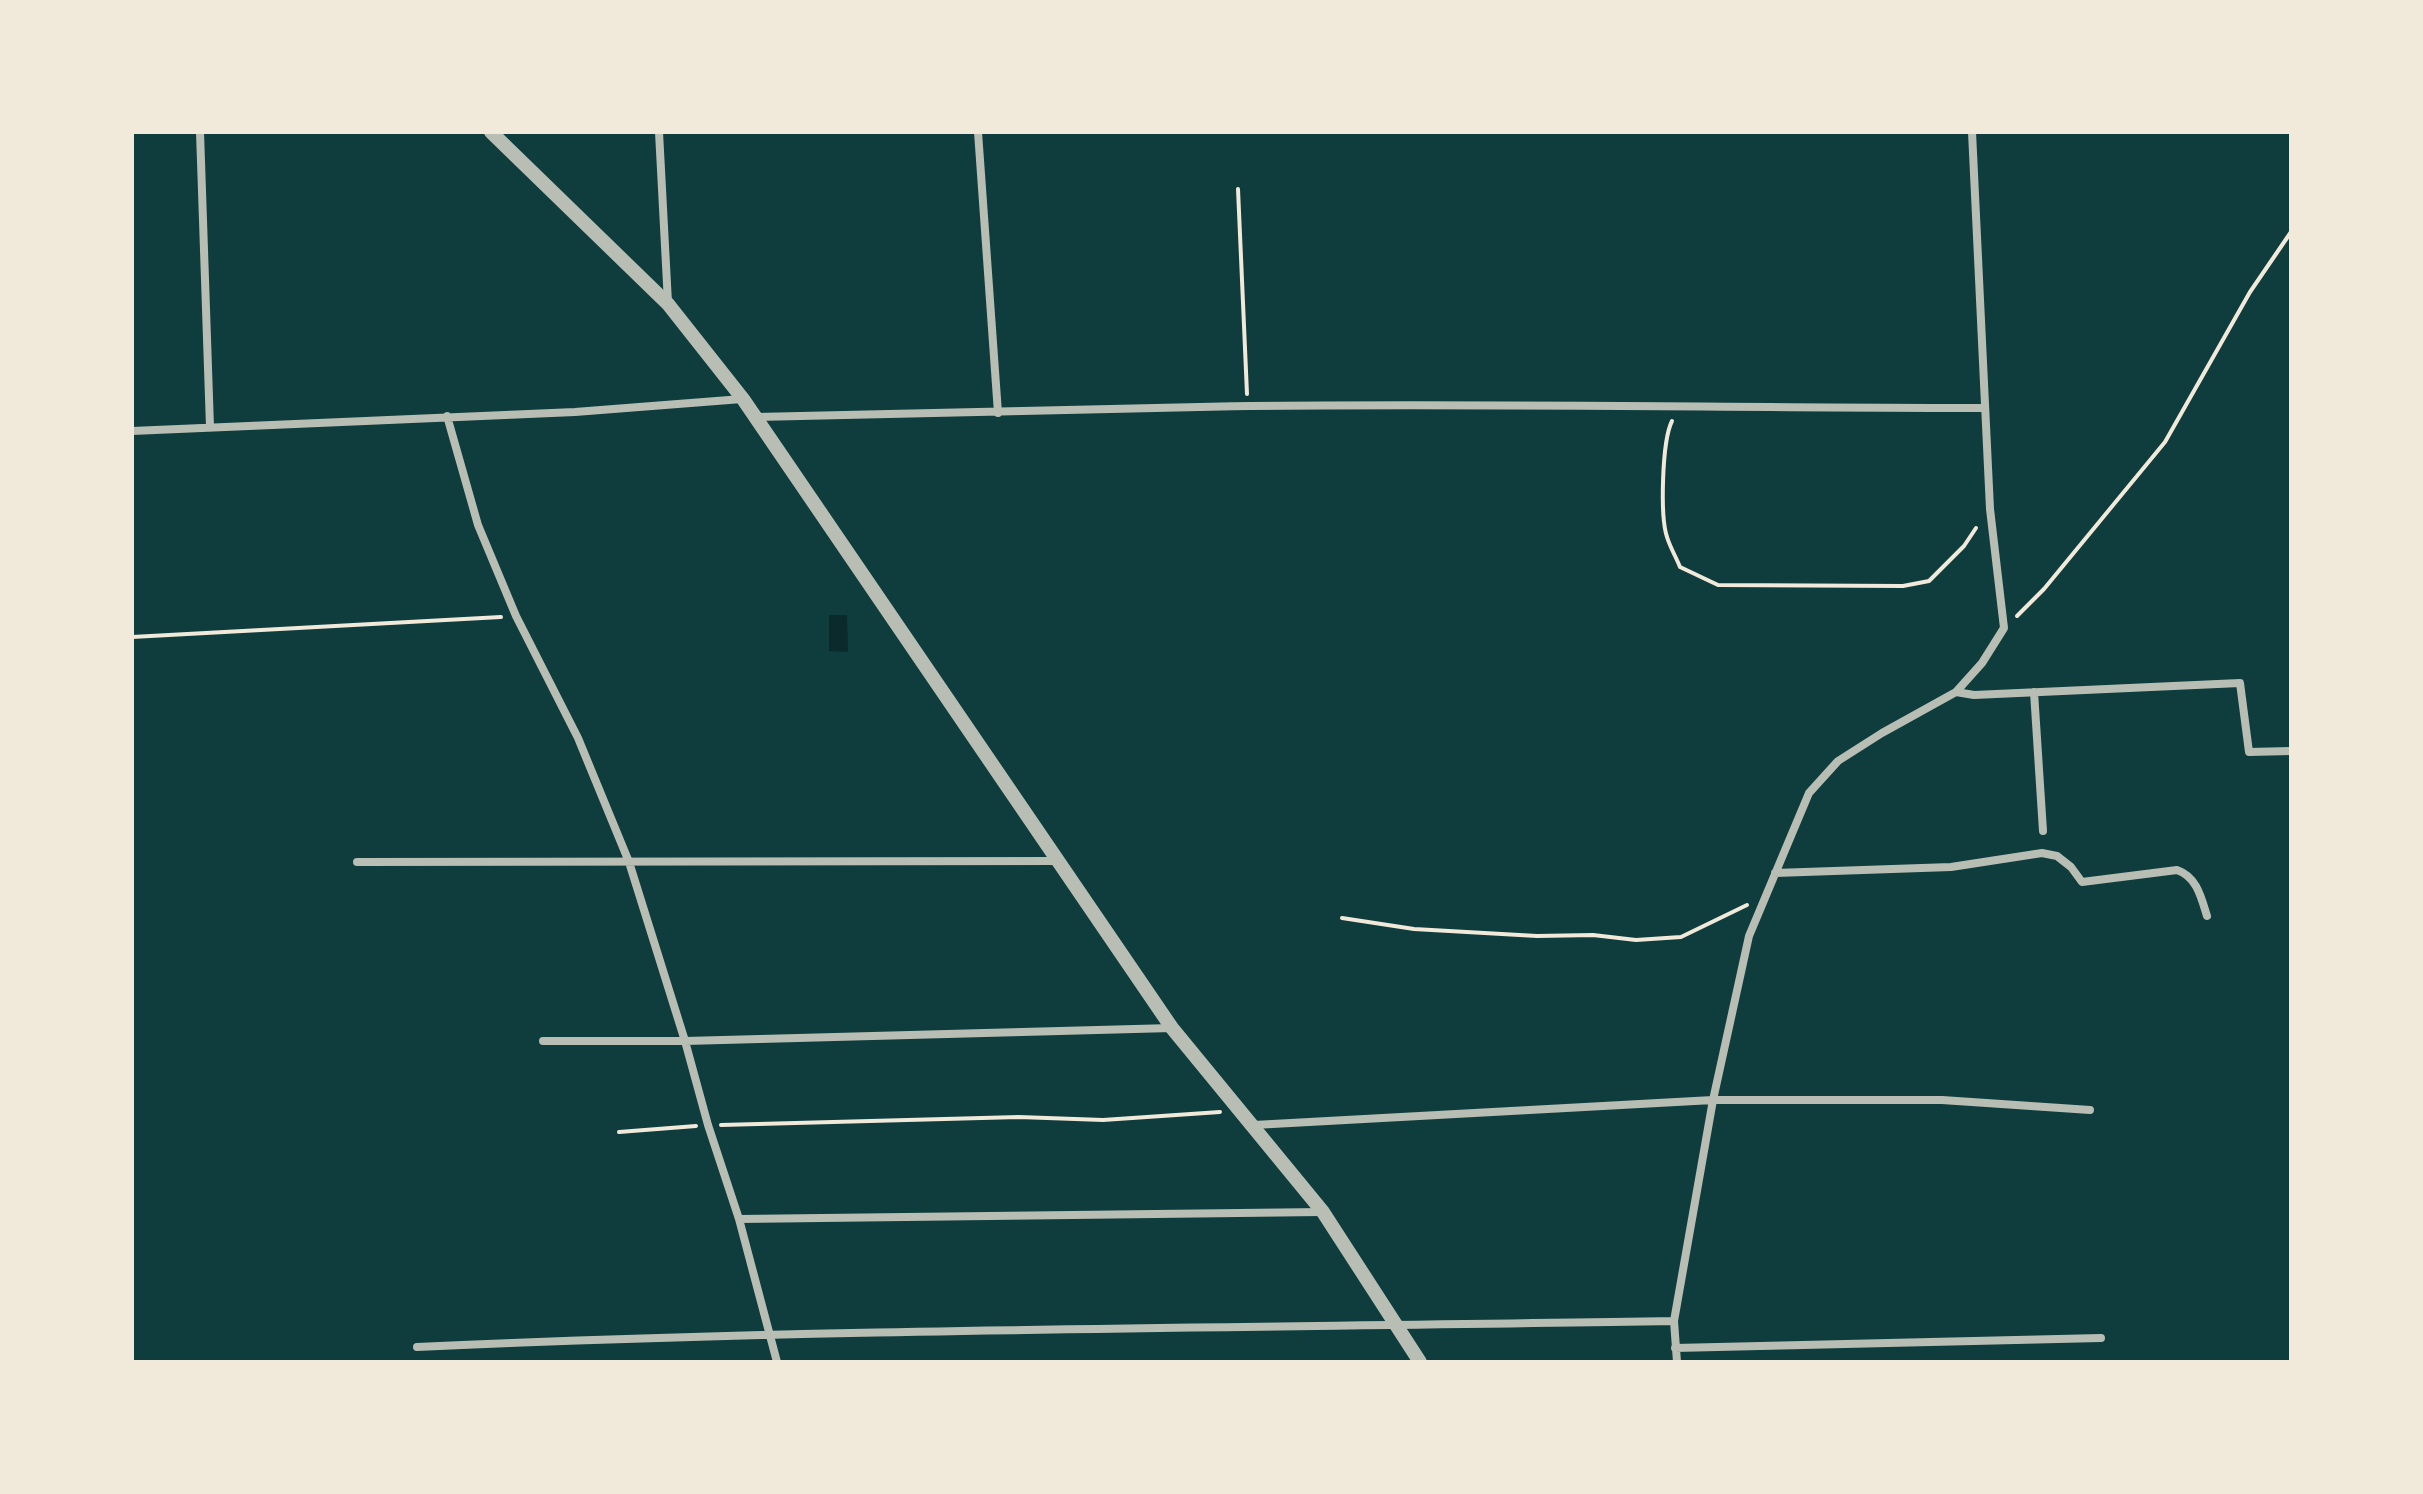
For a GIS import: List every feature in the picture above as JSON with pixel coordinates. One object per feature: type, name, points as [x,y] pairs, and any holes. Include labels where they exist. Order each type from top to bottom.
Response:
[{"type":"street","points":[[200,132],[210,427]]},
{"type":"street","points":[[491,132],[668,304],[743,399],[1172,1028],[1323,1212],[1420,1362]]},
{"type":"street","points":[[659,132],[668,304]]},
{"type":"street","points":[[978,132],[998,413]]},
{"type":"street","points":[[1677,1362],[1674,1321],[1713,1100],[1749,936],[1809,793],[1838,761],[1956,692],[1982,663],[2004,628],[1990,509],[1972,132]]},
{"type":"street","points":[[132,431],[575,412],[743,399]]},
{"type":"street","points":[[756,417],[1248,406],[1985,408]]},
{"type":"street","points":[[447,416],[478,525],[516,616],[578,738],[629,862],[739,1219],[777,1362]]},
{"type":"street","points":[[1956,692],[1974,695],[2240,683],[2249,752],[2291,751]]},
{"type":"street","points":[[2034,692],[2043,831]]},
{"type":"street","points":[[1775,873],[1951,867],[2042,853],[2057,856],[2071,867],[2082,882],[2177,870],[2186,873],[2195,883],[2207,916]]},
{"type":"street","points":[[357,862],[1059,861]]},
{"type":"street","points":[[543,1041],[685,1041],[1172,1028]]},
{"type":"street","points":[[1254,1125],[1713,1100],[1942,1100],[2090,1110]]},
{"type":"street","points":[[739,1219],[1323,1212]]},
{"type":"street","points":[[417,1347],[657,1337],[1078,1328],[1674,1321]]},
{"type":"street","points":[[1675,1348],[2101,1338]]},
{"type":"path","points":[[1238,189],[1248,406]]},
{"type":"path","points":[[2004,628],[2044,589],[2165,442],[2250,292],[2291,232]]},
{"type":"path","points":[[1678,408],[1667,430],[1664,459],[1666,534],[1680,567],[1718,585],[1903,586],[1929,581],[1964,546],[1990,509]]},
{"type":"path","points":[[132,637],[516,616]]},
{"type":"path","points":[[1342,918],[1414,929],[1537,936],[1593,935],[1636,940],[1681,937],[1764,896]]},
{"type":"path","points":[[619,1132],[708,1125],[1019,1117],[1103,1120],[1239,1110]]},
{"type":"water","points":[[829,615],[847,615],[848,652],[829,651]]}]
